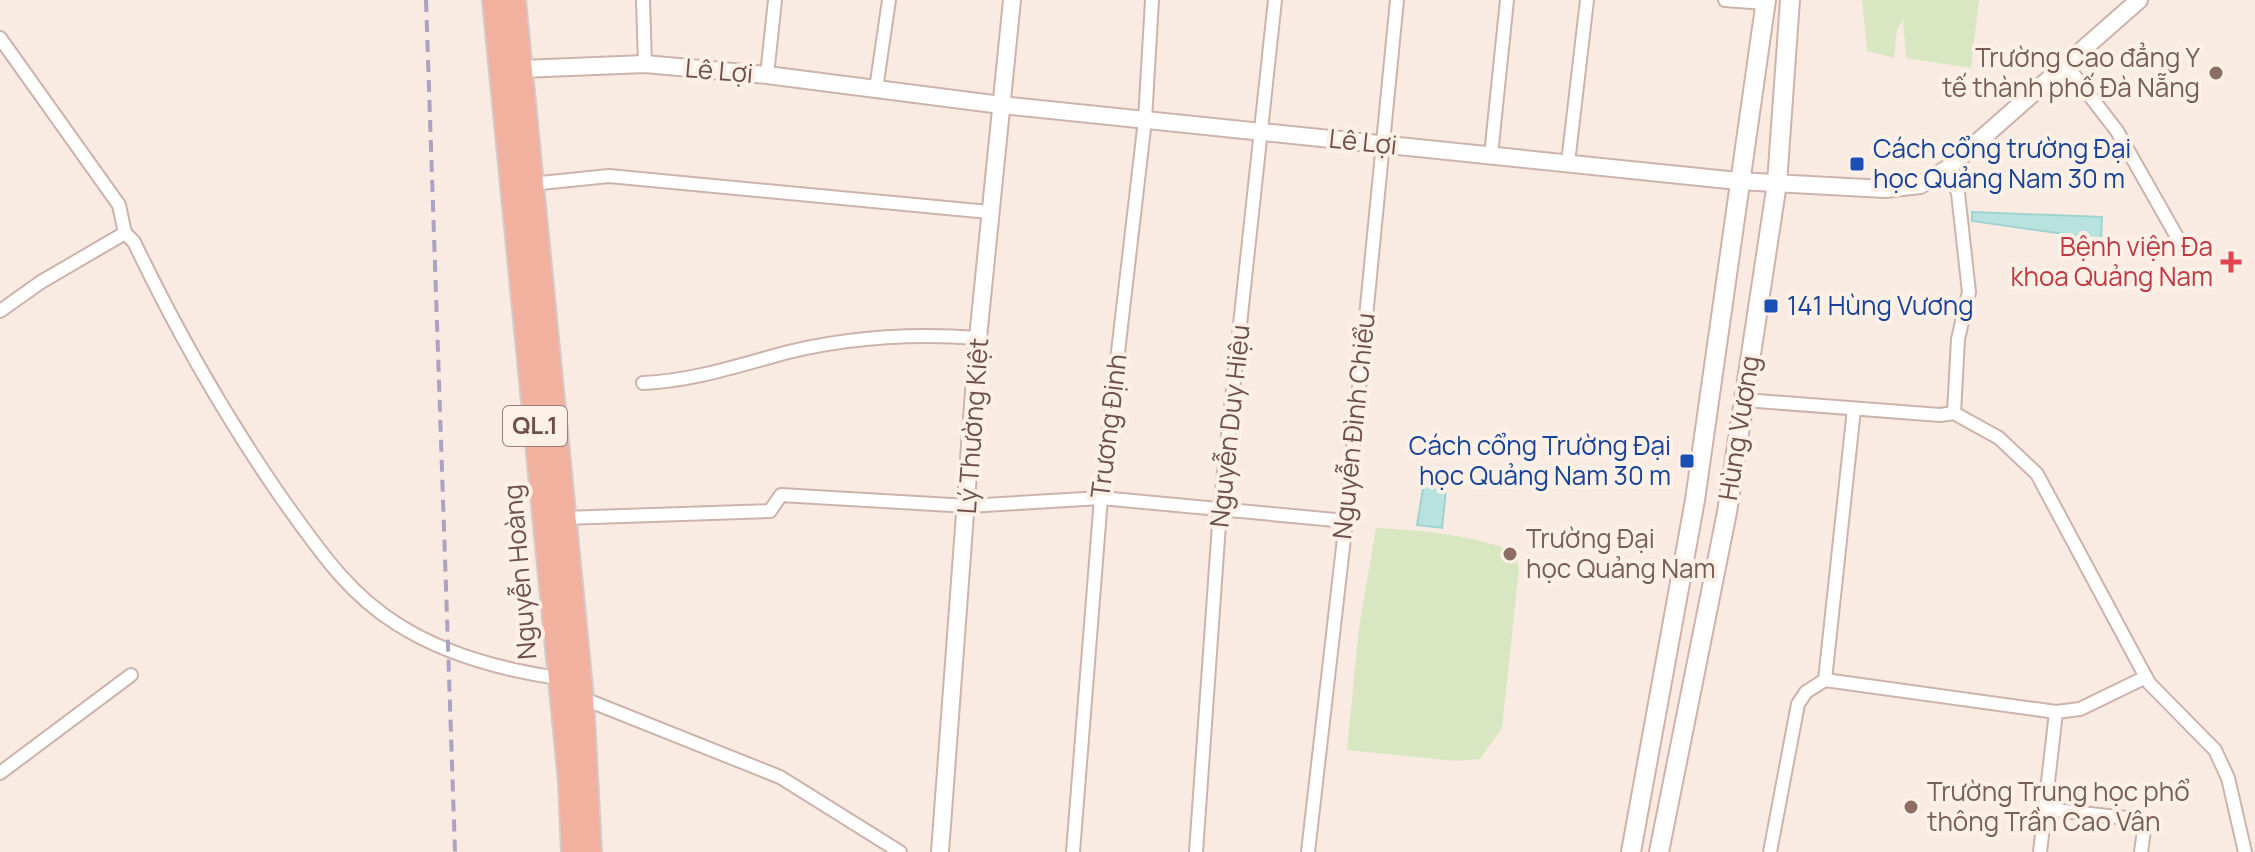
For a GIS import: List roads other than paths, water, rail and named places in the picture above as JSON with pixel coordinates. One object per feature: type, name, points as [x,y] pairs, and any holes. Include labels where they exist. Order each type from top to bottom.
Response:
[{"type":"highway","name":"Nguyễn Hoàng","points":[[494,0],[541,387],[563,518],[582,698],[590,852]]},
{"type":"highway","name":"Nguyễn Hoàng","points":[[514,0],[531,184],[558,678],[570,782],[573,852]]},
{"type":"main road","name":"Hùng Vương","points":[[1659,852],[1727,512],[1777,183],[1790,0]]},
{"type":"main road","name":"Hùng Vương","points":[[1631,852],[1695,500],[1738,181],[1766,2]]},
{"type":"street","points":[[643,0],[645,64]]},
{"type":"street","points":[[767,75],[775,0]]},
{"type":"street","points":[[876,89],[889,0]]},
{"type":"street","name":"Lý Thường Kiệt","points":[[940,852],[968,506],[978,338],[1012,0]]},
{"type":"street","name":"Trương Định","points":[[1073,852],[1101,498],[1145,120],[1152,0]]},
{"type":"street","name":"Nguyễn Duy Hiệu","points":[[1196,852],[1220,510],[1275,0]]},
{"type":"street","name":"Nguyễn Đình Chiểu","points":[[1308,852],[1346,521],[1397,0]]},
{"type":"street","points":[[1491,155],[1507,0]]},
{"type":"street","points":[[1568,163],[1587,0]]},
{"type":"street","points":[[1725,0],[1766,2]]},
{"type":"street","name":"Lê Lợi","points":[[521,69],[645,64],[767,75],[1001,105],[1738,181],[1885,189],[1920,185],[1947,169],[2067,66],[2130,3]]},
{"type":"street","points":[[0,38],[119,205],[125,233],[134,242],[168,313],[238,436],[331,569],[375,609],[435,644],[494,665],[558,678]]},
{"type":"street","points":[[2067,66],[2117,131],[2181,244]]},
{"type":"street","points":[[1947,169],[1958,193],[1969,292],[1958,339],[1954,413]]},
{"type":"street","points":[[531,184],[609,176],[989,212]]},
{"type":"street","points":[[0,311],[54,274],[125,233]]},
{"type":"street","points":[[643,383],[686,380],[785,354],[913,333],[978,338]]},
{"type":"street","points":[[1744,400],[1954,413],[1999,438],[2037,474],[2157,693],[2215,750],[2228,778],[2245,852]]},
{"type":"street","points":[[1825,680],[1854,409]]},
{"type":"street","points":[[563,518],[770,511],[781,495],[968,506],[1101,498],[1346,521]]},
{"type":"street","points":[[0,773],[131,675]]},
{"type":"street","points":[[1770,852],[1798,704],[1806,692],[1825,680],[2056,712],[2080,709],[2146,677]]},
{"type":"street","points":[[582,698],[780,777],[900,852]]},
{"type":"street","points":[[2040,852],[2056,712]]},
{"type":"street","points":[[2045,809],[2135,819],[2144,830],[2141,852]]},
{"type":"water","points":[[1972,212],[2102,217],[2101,239],[1972,221]]},
{"type":"water","points":[[1426,470],[1448,472],[1442,528],[1417,525]]},
{"type":"railway","points":[[426,0],[455,852]]},
{"type":"place","name":"Trường Cao đẳng Y tế thành phố Đà Nẵng","points":[[2216,73]]},
{"type":"place","name":"Cách cổng trường Đại học Quảng Nam 30 m","points":[[1857,164]]},
{"type":"place","name":"Bệnh viện Đa khoa Quảng Nam","points":[[2231,262]]},
{"type":"place","name":"141 Hùng Vương","points":[[1771,306]]},
{"type":"place","name":"Cách cổng Trường Đại học Quảng Nam 30 m","points":[[1687,461]]},
{"type":"place","name":"Trường Đại học Quảng Nam","points":[[1510,554]]},
{"type":"place","name":"Trường Trung học phổ thông Trần Cao Vân","points":[[1911,807]]}]
